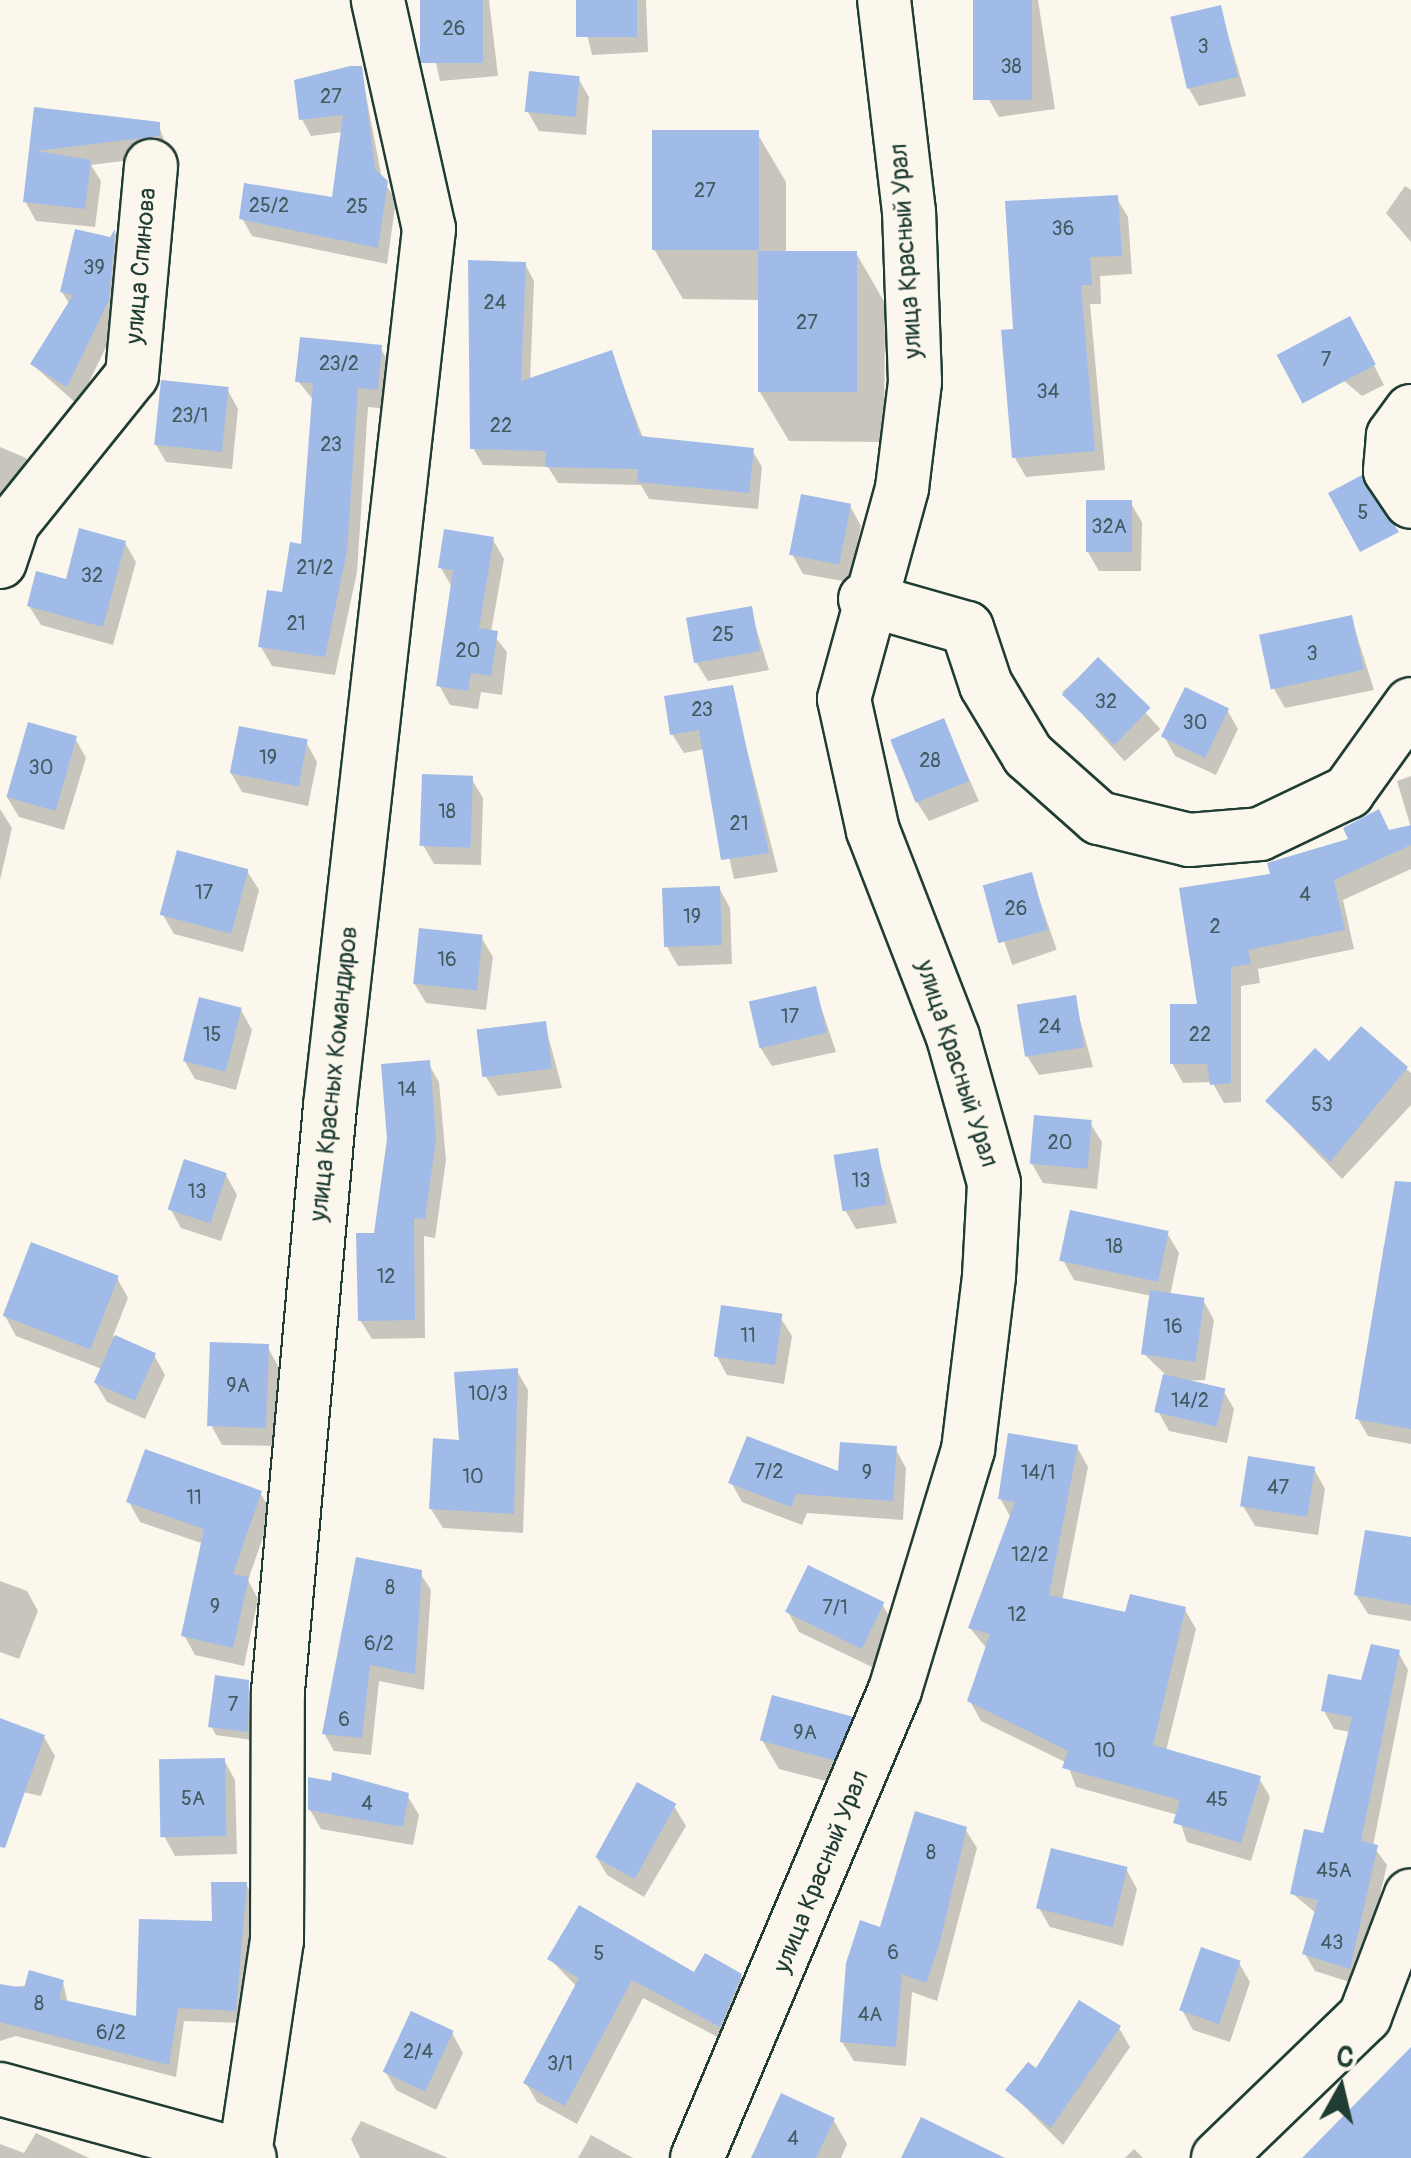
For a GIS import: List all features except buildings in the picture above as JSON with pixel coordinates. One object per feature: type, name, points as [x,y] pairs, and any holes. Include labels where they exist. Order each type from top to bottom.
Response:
[{"type":"street","name":"улица Красных Командиров","points":[[248,2156],[277,1941],[278,1691],[330,1106],[429,229],[378,0]]},
{"type":"street","name":"улица Красный Урал","points":[[697,2158],[895,1690],[968,1450],[989,1276],[994,1184],[953,1037],[873,831],[844,699],[865,599],[902,488],[915,382],[908,212],[884,0]]},
{"type":"street","name":"улица Спинова","points":[[0,562],[13,523],[132,375],[151,166]]},
{"type":"street","points":[[1411,411],[1393,436],[1390,470],[1411,502]]},
{"type":"street","points":[[865,599],[967,628],[986,685],[1028,755],[1099,818],[1189,840],[1260,834],[1348,792],[1411,704]]},
{"type":"street","points":[[1218,2158],[1366,2016],[1411,1895]]},
{"type":"street","points":[[0,2089],[248,2156]]}]
